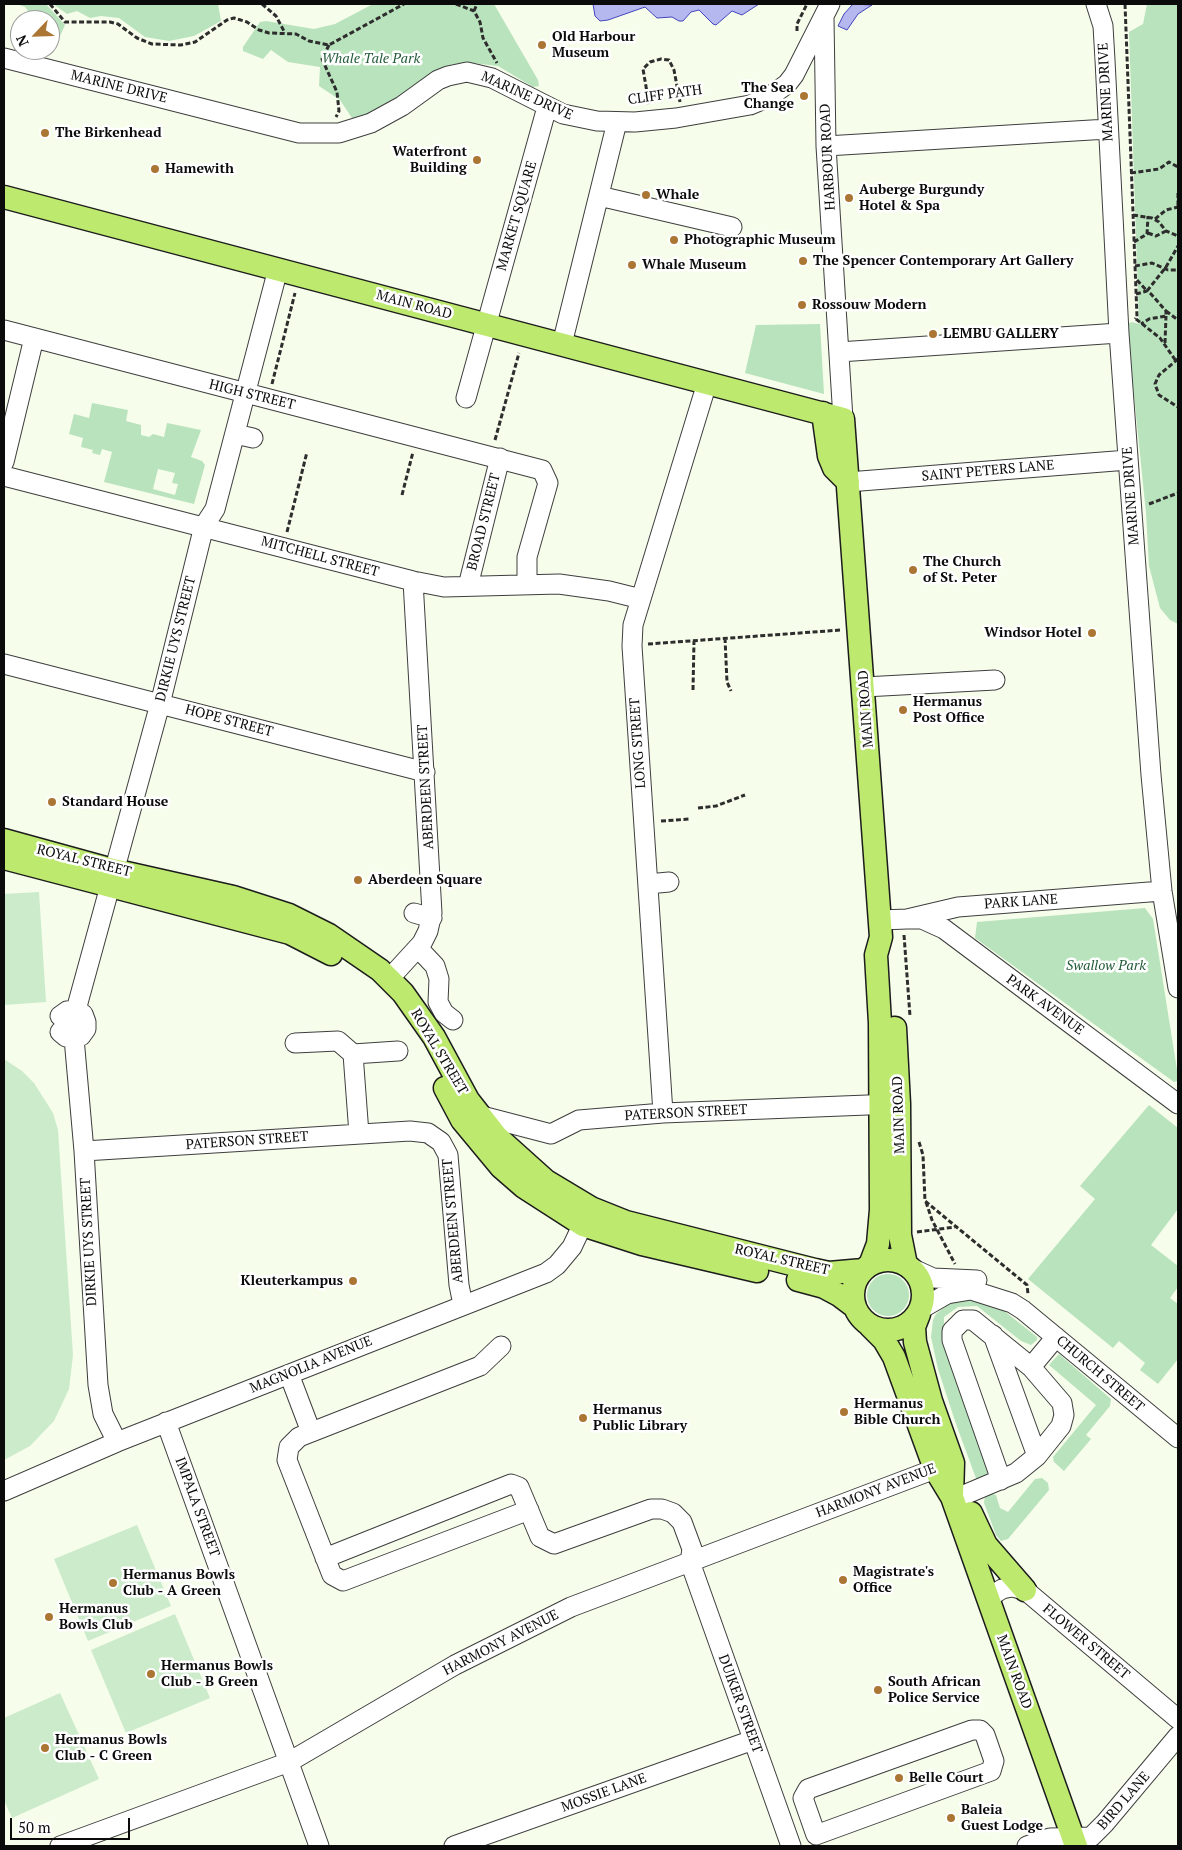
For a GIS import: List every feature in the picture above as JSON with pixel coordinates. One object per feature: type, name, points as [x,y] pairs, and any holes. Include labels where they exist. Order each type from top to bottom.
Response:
[{"type":"main road","name":"MAIN ROAD","points":[[4,197],[833,416]]},
{"type":"main road","points":[[833,416],[829,456],[834,468],[848,482]]},
{"type":"main road","name":"MAIN ROAD","points":[[848,482],[881,928],[890,954],[890,1104],[900,1235],[908,1266],[921,1282],[923,1291],[920,1311],[914,1327],[917,1352],[944,1466]]},
{"type":"main road","name":"ROYAL STREET","points":[[4,840],[111,878],[290,933],[309,942],[346,963],[380,991],[414,1030],[462,1120],[490,1155],[524,1188],[587,1216],[642,1244],[824,1287],[855,1307]]},
{"type":"main road","name":"ROYAL STREET","points":[[4,858],[111,878],[233,897],[311,925],[350,948],[389,979],[415,1010],[434,1037],[458,1084],[478,1115],[529,1168],[567,1195],[587,1216],[626,1222],[829,1273],[867,1267]]},
{"type":"main road","name":"MAIN ROAD","points":[[855,1307],[853,1291],[855,1283],[867,1267],[878,1244],[890,1104]]},
{"type":"main road","points":[[867,1267],[888,1260],[908,1266]]},
{"type":"main road","points":[[855,1307],[861,1318],[884,1340],[894,1357],[958,1496],[986,1544],[1024,1590]]},
{"type":"main road","points":[[870,1326],[883,1330],[897,1330],[909,1324],[920,1311]]},
{"type":"main road","name":"MAIN ROAD","points":[[958,1496],[988,1598],[1075,1842]]},
{"type":"street","name":"MARINE DRIVE","points":[[1096,4],[1103,26],[1108,128],[1124,326],[1128,460],[1151,775],[1162,892],[1178,988]]},
{"type":"street","name":"MARINE DRIVE","points":[[4,58],[299,133],[339,133],[372,123],[402,106],[438,80],[457,73],[476,73],[492,78],[547,107],[579,118],[617,122],[655,121],[750,105],[778,91],[794,75],[827,9]]},
{"type":"street","name":"HARBOUR ROAD","points":[[827,9],[826,146],[839,352],[833,416]]},
{"type":"street","points":[[794,75],[806,76],[825,95]]},
{"type":"street","name":"MARKET SQUARE","points":[[466,398],[547,107]]},
{"type":"street","points":[[562,344],[617,122]]},
{"type":"street","points":[[826,146],[1108,128]]},
{"type":"street","points":[[599,196],[732,227]]},
{"type":"street","name":"DIRKIE UYS STREET","points":[[117,1442],[104,1414],[98,1385],[84,1151],[74,1038],[81,1036],[86,1029],[86,1022],[83,1014],[76,1010],[160,704],[204,526],[214,509],[278,269]]},
{"type":"street","points":[[839,352],[1124,326]]},
{"type":"street","name":"HIGH STREET","points":[[4,330],[537,468],[547,478],[547,488],[527,557],[527,585]]},
{"type":"street","points":[[4,462],[34,338]]},
{"type":"street","name":"LONG STREET","points":[[663,1113],[632,646],[633,625],[708,383]]},
{"type":"street","points":[[235,434],[253,438]]},
{"type":"street","name":"BROAD STREET","points":[[468,586],[495,457]]},
{"type":"street","name":"SAINT PETERS LANE","points":[[848,482],[1128,460]]},
{"type":"street","name":"MITCHELL STREET","points":[[4,476],[413,581],[444,587],[570,586],[641,599]]},
{"type":"street","name":"ABERDEEN STREET","points":[[389,979],[418,948],[425,937],[423,915],[425,772],[413,581]]},
{"type":"street","name":"HOPE STREET","points":[[4,664],[425,772]]},
{"type":"street","points":[[864,687],[995,680]]},
{"type":"street","points":[[648,884],[669,882]]},
{"type":"street","name":"PARK LANE","points":[[881,928],[905,919],[958,907],[1162,892]]},
{"type":"street","name":"PARK AVENUE","points":[[905,919],[922,919],[937,925],[1178,1104]]},
{"type":"street","points":[[418,948],[435,966],[439,979],[438,1002],[444,1013],[453,1020]]},
{"type":"street","points":[[295,1043],[338,1041],[353,1054],[398,1051]]},
{"type":"street","points":[[353,1054],[359,1134]]},
{"type":"street","name":"PATERSON STREET","points":[[478,1115],[552,1134],[579,1120],[663,1113],[890,1104]]},
{"type":"street","name":"ABERDEEN STREET","points":[[410,1131],[428,1133],[435,1137],[448,1155],[459,1285],[463,1306]]},
{"type":"street","name":"PATERSON STREET","points":[[84,1151],[410,1131]]},
{"type":"street","name":"MAGNOLIA AVENUE","points":[[4,1491],[166,1422],[463,1306],[552,1269],[572,1247],[587,1216]]},
{"type":"street","name":"CHURCH STREET","points":[[908,1266],[928,1277],[969,1279],[992,1284],[1010,1295],[1026,1312],[1178,1438]]},
{"type":"street","name":"CHURCH STREET","points":[[920,1311],[947,1294],[971,1290],[1001,1298],[1026,1312]]},
{"type":"street","points":[[958,1496],[1001,1480],[1016,1474],[1037,1456],[1061,1426],[1064,1415],[1062,1403],[1031,1367],[993,1334],[978,1323],[968,1319],[958,1322],[951,1335],[1001,1480]]},
{"type":"street","points":[[993,1334],[1037,1456]]},
{"type":"street","points":[[1031,1367],[1056,1337]]},
{"type":"street","points":[[500,1346],[480,1366],[299,1437],[292,1443],[287,1453],[287,1460],[325,1558],[335,1578],[343,1582],[529,1510]]},
{"type":"street","points":[[289,1374],[311,1432]]},
{"type":"street","name":"IMPALA STREET","points":[[166,1422],[319,1846]]},
{"type":"street","name":"HARMONY AVENUE","points":[[60,1846],[289,1762],[479,1652],[571,1607],[944,1466]]},
{"type":"street","name":"DUIKER STREET","points":[[325,1558],[511,1484],[519,1487],[540,1537],[554,1544],[651,1509],[667,1510],[682,1522],[692,1549],[690,1562],[791,1845]]},
{"type":"street","points":[[988,1598],[1002,1589],[1012,1587],[1024,1590]]},
{"type":"street","name":"FLOWER STREET","points":[[1024,1590],[1178,1719]]},
{"type":"street","points":[[791,1845],[991,1772],[994,1761],[985,1736],[980,1730],[972,1730],[808,1789],[803,1798],[816,1835]]},
{"type":"street","name":"BIRD LANE","points":[[1027,1846],[1050,1838],[1075,1842],[1091,1837],[1178,1736]]},
{"type":"street","name":"MOSSIE LANE","points":[[454,1846],[753,1740]]},
{"type":"path","points":[[50,4],[65,22],[78,23],[100,20],[118,24],[138,38],[152,44],[182,46],[195,42],[227,20],[234,18],[269,33],[296,34],[309,42],[329,45]]},
{"type":"path","points":[[262,4],[276,16],[285,33]]},
{"type":"path","points":[[334,121],[339,111],[336,92],[322,59],[329,45],[404,4]]},
{"type":"path","points":[[456,4],[474,11],[480,22],[483,38],[500,70]]},
{"type":"path","points":[[474,11],[478,4]]},
{"type":"path","points":[[797,33],[797,24],[807,4]]},
{"type":"path","points":[[1125,4],[1136,294],[1124,326],[1141,324],[1149,319],[1166,314]]},
{"type":"path","points":[[651,111],[643,69],[650,62],[661,59],[669,60],[674,70],[680,105]]},
{"type":"path","name":"CLIFF PATH","points":[[673,107],[689,104]]},
{"type":"path","points":[[1131,173],[1159,169],[1169,162],[1178,167]]},
{"type":"path","points":[[1154,219],[1166,210],[1178,207],[1178,193]]},
{"type":"path","points":[[1133,214],[1148,216],[1154,219],[1166,231],[1178,236]]},
{"type":"path","points":[[1148,216],[1148,233]]},
{"type":"path","points":[[1148,233],[1156,236],[1166,231]]},
{"type":"path","points":[[1134,242],[1148,233]]},
{"type":"path","points":[[1136,294],[1147,291],[1178,246]]},
{"type":"path","points":[[1135,266],[1152,263],[1164,268],[1178,270]]},
{"type":"path","points":[[269,399],[300,275]]},
{"type":"path","points":[[1136,279],[1166,314],[1178,320]]},
{"type":"path","points":[[1164,344],[1167,322],[1166,314]]},
{"type":"path","points":[[1167,322],[1174,318]]},
{"type":"path","points":[[1141,324],[1156,333],[1177,360],[1162,372],[1155,384],[1159,395],[1178,407]]},
{"type":"path","points":[[495,457],[520,349],[516,348],[520,333]]},
{"type":"path","points":[[402,495],[417,437]]},
{"type":"path","points":[[283,547],[307,452]]},
{"type":"path","points":[[632,646],[860,628]]},
{"type":"path","points":[[725,638],[727,682],[731,691]]},
{"type":"path","points":[[693,690],[694,640]]},
{"type":"path","points":[[698,808],[716,806],[745,795]]},
{"type":"path","points":[[661,821],[690,819]]},
{"type":"path","points":[[905,919],[910,1018]]},
{"type":"path","points":[[918,1136],[923,1155],[925,1201],[932,1220],[951,1254],[958,1279]]},
{"type":"path","points":[[925,1201],[1027,1284],[1026,1312]]},
{"type":"green space","points":[[17,4],[46,4],[51,10],[27,10]]},
{"type":"green space","points":[[53,4],[218,4],[221,21],[194,36],[169,41],[145,37],[119,18],[101,16],[90,18],[77,11],[67,14]]},
{"type":"green space","name":"Whale Tale Park","points":[[373,4],[494,4],[538,80],[539,86],[533,87],[498,66],[472,63],[453,64],[444,67],[379,109],[354,121],[340,100],[319,86],[320,67],[288,62],[271,50],[263,59],[243,51],[243,47],[260,22],[266,21],[314,29],[335,24]]},
{"type":"green space","points":[[1147,4],[1178,4],[1178,624],[1170,620],[1160,608],[1149,566],[1146,513],[1127,327],[1127,324],[1132,322],[1139,324],[1129,32],[1143,24]]},
{"type":"green space","points":[[60,19],[65,25],[60,36]]},
{"type":"green space","points":[[820,324],[824,394],[745,373],[756,325]]},
{"type":"green space","points":[[92,403],[128,410],[126,421],[141,425],[141,435],[149,437],[153,434],[164,437],[167,423],[201,430],[191,457],[202,461],[205,465],[194,504],[104,482],[112,452],[102,449],[100,455],[92,453],[93,450],[81,447],[83,438],[69,434],[74,414],[89,418]],"holes":[[[158,469],[175,473],[172,483],[178,484],[175,495],[153,489]]]},
{"type":"green space","points":[[39,892],[46,1002],[4,1005],[4,894]]},
{"type":"green space","name":"Swallow Park","points":[[1145,908],[1153,919],[1178,1076],[1178,1081],[1174,1082],[975,938],[977,922]]},
{"type":"green space","points":[[4,1059],[22,1071],[34,1083],[53,1113],[58,1130],[73,1355],[69,1389],[54,1421],[30,1446],[4,1460]]},
{"type":"green space","points":[[1149,1105],[1178,1128],[1178,1209],[1151,1245],[1178,1266],[1178,1287],[1170,1298],[1178,1304],[1178,1359],[1158,1384],[1140,1370],[1145,1363],[1119,1341],[1113,1348],[1028,1279],[1095,1199],[1080,1186]]},
{"type":"green space","points":[[888,1274],[903,1280],[909,1295],[903,1310],[888,1316],[873,1310],[867,1295],[873,1280]]},
{"type":"green space","points":[[966,1300],[980,1301],[1003,1310],[1037,1337],[1037,1340],[1031,1345],[1021,1341],[977,1306],[958,1307],[944,1317],[944,1334],[988,1471],[987,1476],[977,1481],[938,1369],[931,1337],[933,1320],[936,1314],[948,1304]]},
{"type":"green space","points":[[1059,1354],[1111,1399],[1110,1406],[1086,1435],[1091,1439],[1064,1471],[1054,1462],[1053,1457],[1096,1405],[1049,1365]]},
{"type":"green space","points":[[1042,1478],[1048,1483],[1049,1490],[1008,1539],[1001,1541],[996,1535],[984,1503],[985,1495],[989,1493],[996,1495],[1000,1508],[1008,1512],[1035,1479]]},
{"type":"green space","name":"Hermanus Bowls Club - A Green","points":[[137,1525],[171,1606],[88,1641],[54,1559]]},
{"type":"green space","name":"Hermanus Bowls Club - B Green","points":[[175,1614],[210,1698],[126,1733],[91,1650]]},
{"type":"green space","name":"Hermanus Bowls Club - C Green","points":[[60,1693],[99,1779],[12,1818],[4,1800],[4,1718]]},
{"type":"water","points":[[593,4],[759,4],[742,15],[732,11],[716,25],[699,10],[691,12],[683,21],[679,21],[672,17],[657,18],[645,7],[600,21],[595,16]]},
{"type":"water","points":[[853,4],[872,5],[858,14],[847,30],[838,26],[844,14]]},
{"type":"place","name":"Old Harbour Museum","points":[[542,45]]},
{"type":"place","name":"The Sea Change","points":[[804,96]]},
{"type":"place","name":"The Birkenhead","points":[[45,133]]},
{"type":"place","name":"Waterfront Building","points":[[477,160]]},
{"type":"place","name":"Hamewith","points":[[155,169]]},
{"type":"place","name":"Whale","points":[[646,195]]},
{"type":"place","name":"Auberge Burgundy Hotel & Spa","points":[[849,198]]},
{"type":"place","name":"Photographic Museum","points":[[674,240]]},
{"type":"place","name":"The Spencer Contemporary Art Gallery","points":[[803,261]]},
{"type":"place","name":"Whale Museum","points":[[632,265]]},
{"type":"place","name":"Rossouw Modern","points":[[802,305]]},
{"type":"place","name":"LEMBU GALLERY","points":[[933,334]]},
{"type":"place","name":"The Church of St. Peter","points":[[913,570]]},
{"type":"place","name":"Windsor Hotel","points":[[1092,633]]},
{"type":"place","name":"Hermanus Post Office","points":[[903,710]]},
{"type":"place","name":"Standard House","points":[[52,802]]},
{"type":"place","name":"Aberdeen Square","points":[[358,880]]},
{"type":"place","name":"Kleuterkampus","points":[[353,1281]]},
{"type":"place","name":"Hermanus Bible Church","points":[[844,1412]]},
{"type":"place","name":"Hermanus Public Library","points":[[583,1418]]},
{"type":"place","name":"Magistrate's Office","points":[[843,1580]]},
{"type":"place","name":"Hermanus Bowls Club - A Green","points":[[113,1583]]},
{"type":"place","name":"Hermanus Bowls Club","points":[[49,1617]]},
{"type":"place","name":"Hermanus Bowls Club - B Green","points":[[151,1674]]},
{"type":"place","name":"South African Police Service","points":[[878,1690]]},
{"type":"place","name":"Hermanus Bowls Club - C Green","points":[[45,1748]]},
{"type":"place","name":"Belle Court","points":[[899,1778]]},
{"type":"place","name":"Baleia Guest Lodge","points":[[951,1818]]}]
